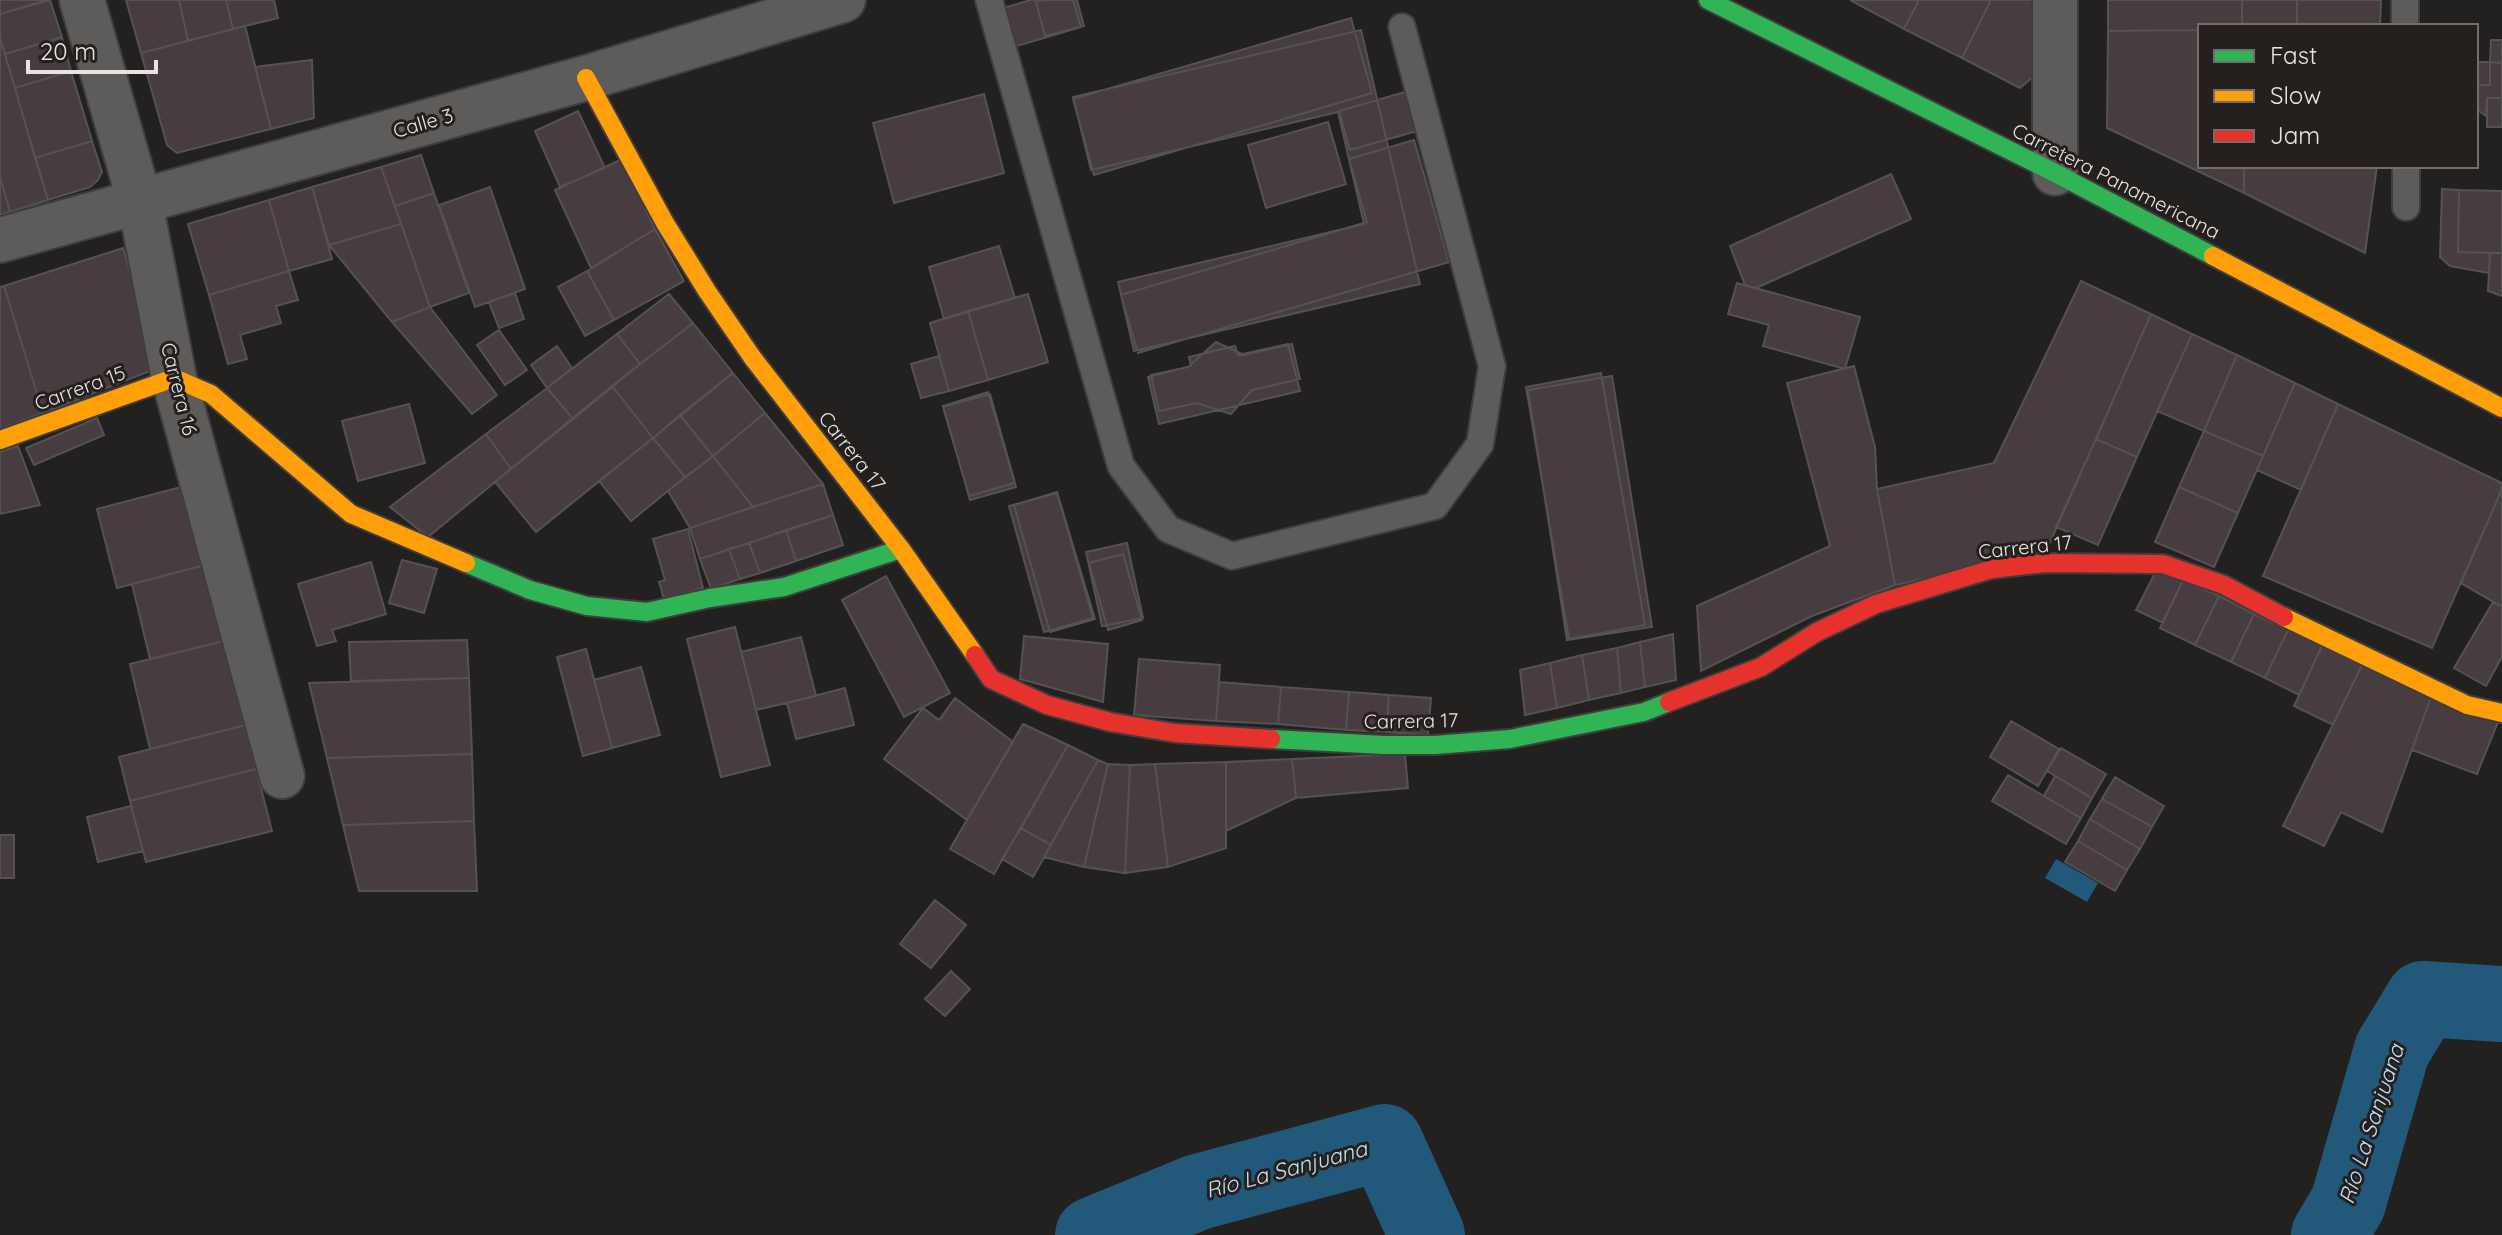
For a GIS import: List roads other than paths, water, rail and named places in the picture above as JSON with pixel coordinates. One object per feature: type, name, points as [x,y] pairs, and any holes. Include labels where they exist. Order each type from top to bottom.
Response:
[{"type":"street","name":"Carrera 16","points":[[82,0],[140,202],[174,378],[282,776]]},
{"type":"street","name":"Calle 3","points":[[0,240],[586,78],[843,0]]},
{"type":"street","name":"Carretera Panamericana","points":[[1708,0],[2055,173],[2502,408]]},
{"type":"street","points":[[2055,0],[2055,173]]},
{"type":"street","name":"Carrera 17","points":[[586,78],[665,223],[752,357],[901,549],[991,679],[1047,705],[1110,722],[1175,733],[1384,745],[1435,745],[1510,739],[1644,712],[1761,667],[1817,632],[1876,604],[1992,569],[2045,563],[2163,564],[2224,585],[2467,705],[2502,713]]},
{"type":"street","points":[[174,378],[211,394],[351,514],[530,590],[587,606],[647,612],[710,598],[784,587],[901,549]]},
{"type":"street","name":"Carrera 15","points":[[0,440],[174,378]]},
{"type":"lane","points":[[989,0],[1121,466],[1168,529],[1232,556],[1435,506],[1480,444],[1492,366],[1402,27]]},
{"type":"lane","points":[[2405,0],[2405,24]]},
{"type":"lane","points":[[2406,168],[2406,207]]},
{"type":"water","points":[[2056,859],[2098,883],[2087,902],[2045,878]]},
{"type":"waterway","name":"Río La Sanjuana","points":[[2329,1235],[2348,1203],[2392,1050],[2423,999],[2502,1004]]},
{"type":"waterway","name":"Río La Sanjuana","points":[[1093,1235],[1198,1192],[1385,1142],[1427,1235]]}]
